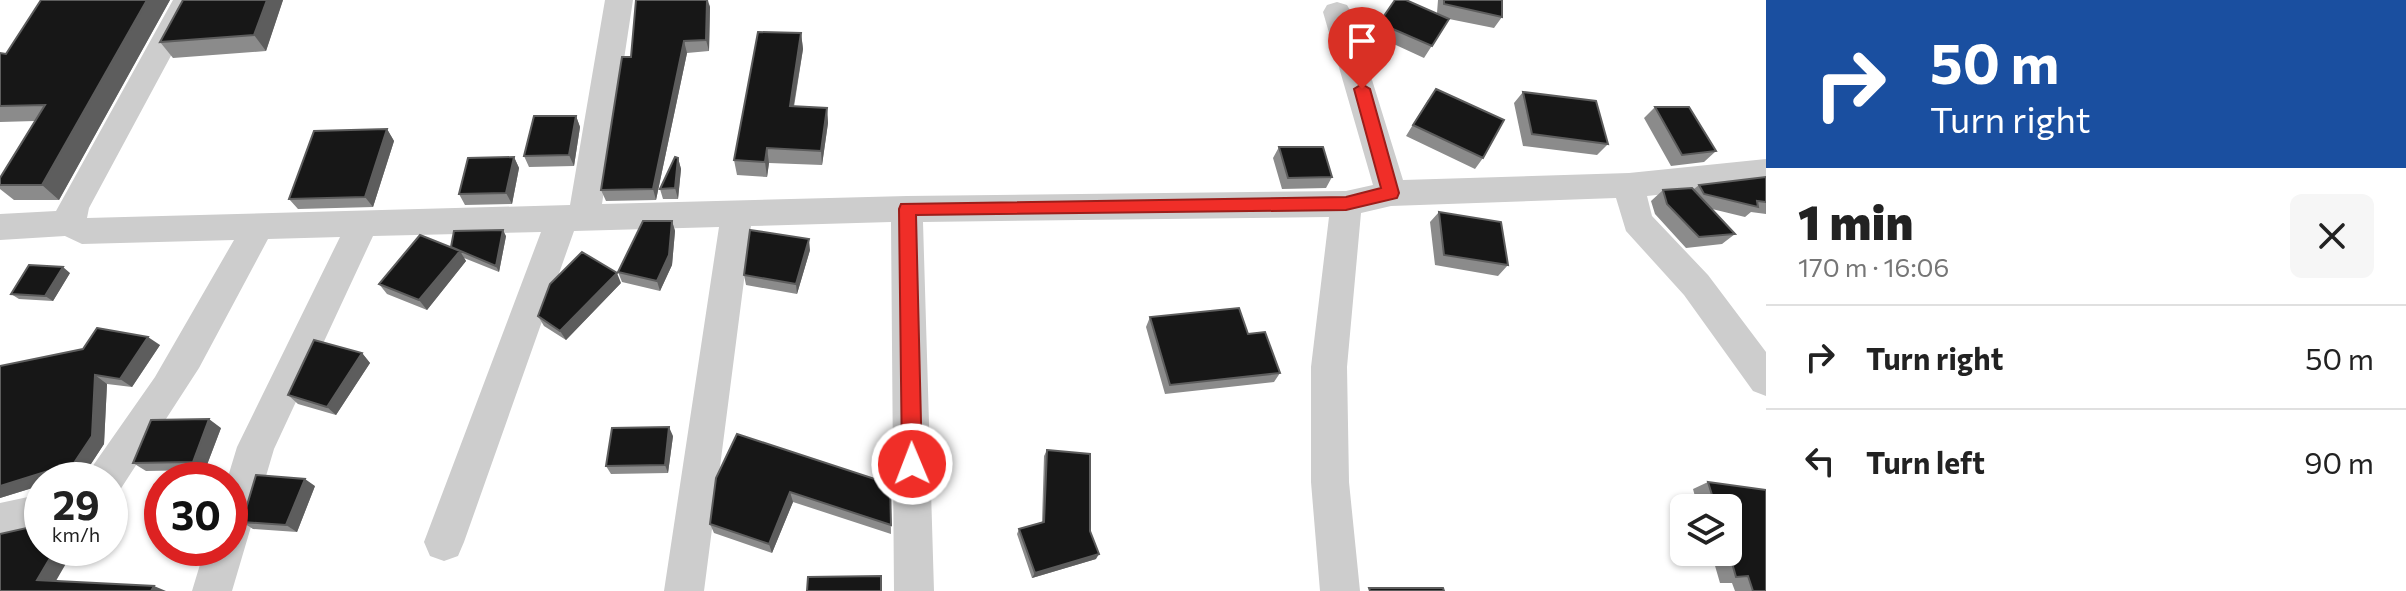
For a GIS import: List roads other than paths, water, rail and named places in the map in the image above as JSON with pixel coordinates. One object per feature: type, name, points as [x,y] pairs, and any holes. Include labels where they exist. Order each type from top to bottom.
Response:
[{"type":"street","points":[[70,223],[73,208],[187,0]]},
{"type":"street","points":[[444,542],[573,218],[619,0]]},
{"type":"street","points":[[1337,12],[1391,193]]},
{"type":"street","points":[[0,227],[70,223],[82,231],[96,231],[907,209],[1346,204],[1391,193],[1629,185],[1766,171]]},
{"type":"street","points":[[1629,185],[1637,222],[1696,285],[1766,380]]},
{"type":"street","points":[[1340,591],[1330,482],[1329,367],[1346,204]]},
{"type":"street","points":[[907,209],[914,591]]},
{"type":"street","points":[[684,591],[737,213]]},
{"type":"street","points":[[248,473],[256,447],[363,224]]},
{"type":"street","points":[[118,462],[150,420],[203,333],[258,227]]},
{"type":"street","points":[[0,522],[24,517]]},
{"type":"street","points":[[212,591],[220,566]]}]
